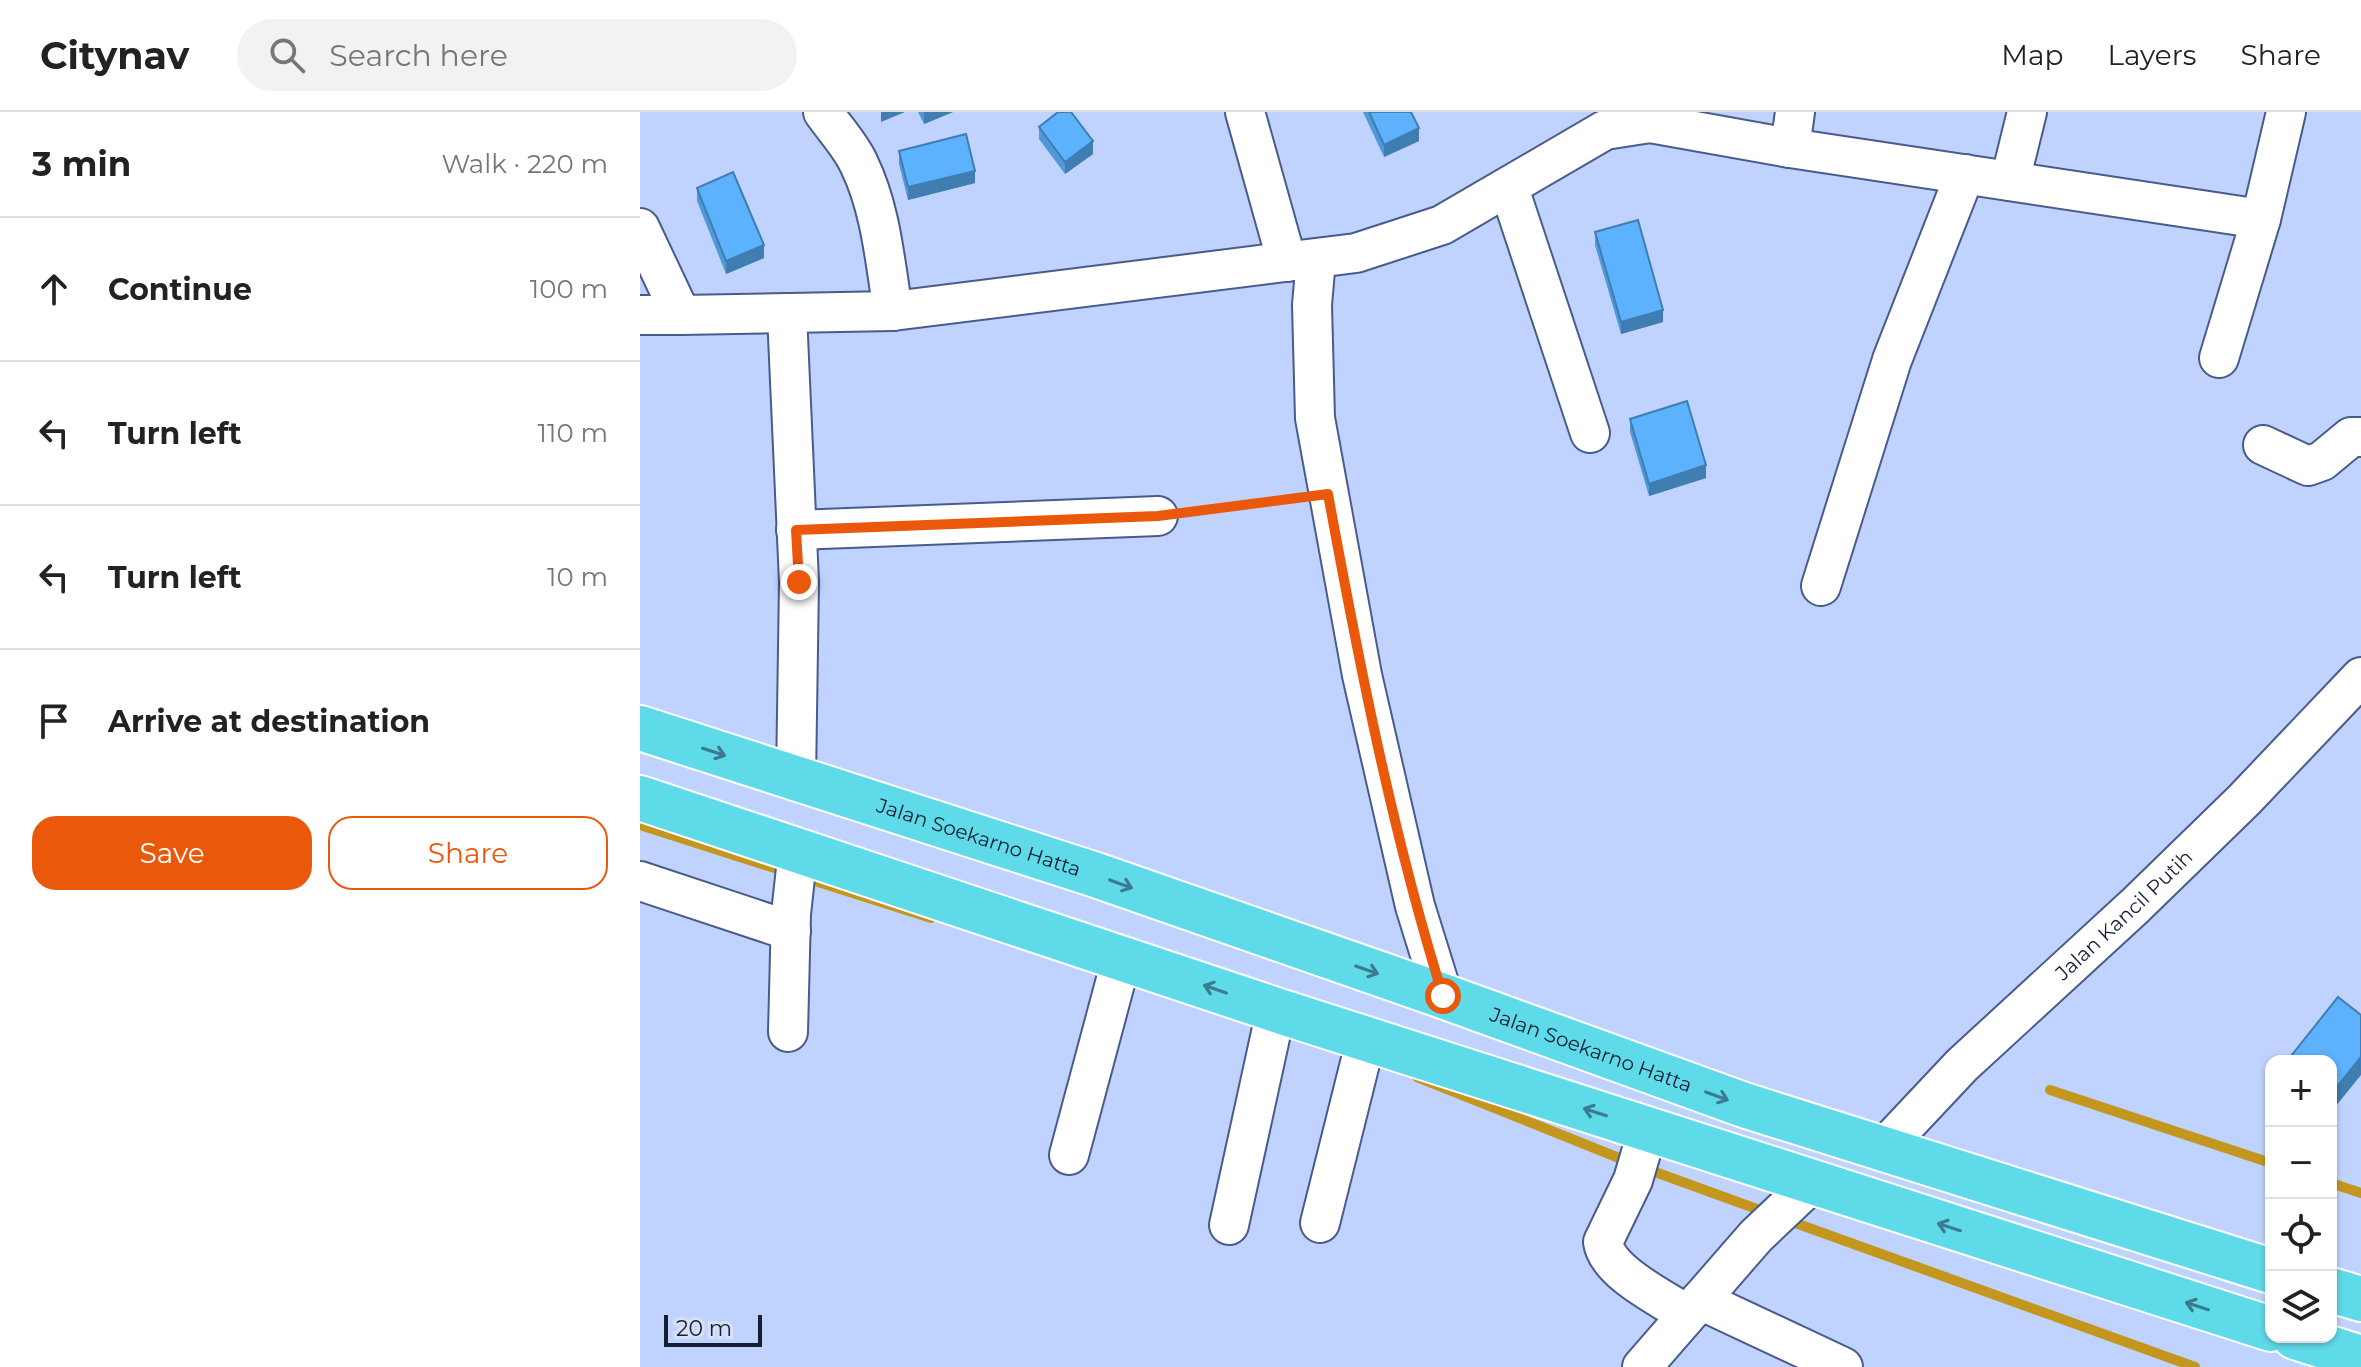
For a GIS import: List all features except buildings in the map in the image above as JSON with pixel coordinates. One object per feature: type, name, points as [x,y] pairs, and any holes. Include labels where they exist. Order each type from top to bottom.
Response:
[{"type":"highway","name":"Jalan Soekarno Hatta","points":[[640,728],[1096,875],[1744,1105],[2265,1269]]},
{"type":"highway","points":[[640,798],[798,850],[1116,973],[1276,1010],[1366,1039],[1641,1155],[1798,1195],[2265,1327]]},
{"type":"highway","points":[[2337,1292],[2361,1299]]},
{"type":"highway","points":[[2314,1343],[2361,1358]]},
{"type":"street","points":[[823,112],[858,160],[869,186],[893,311]]},
{"type":"street","points":[[1245,112],[1301,260],[1312,305],[1315,418],[1362,675],[1415,906],[1443,996]]},
{"type":"street","points":[[2010,181],[2027,112]]},
{"type":"street","points":[[2219,358],[2261,219],[2286,112]]},
{"type":"street","points":[[640,315],[893,311],[1356,253],[1442,225],[1509,188],[1602,121],[1792,130],[1965,174],[2261,219]]},
{"type":"street","points":[[1821,586],[1892,360],[1965,174]]},
{"type":"street","points":[[1509,188],[1590,433]]},
{"type":"street","points":[[640,228],[681,315]]},
{"type":"street","points":[[787,314],[799,582],[796,779]]},
{"type":"street","points":[[2263,445],[2308,466],[2322,461],[2351,437],[2361,437]]},
{"type":"street","points":[[796,530],[1158,516]]},
{"type":"street","name":"Jalan Kancil Putih","points":[[1883,1149],[1962,1065],[2135,906],[2244,800],[2361,677]]},
{"type":"street","points":[[788,1032],[791,931],[798,850]]},
{"type":"street","points":[[640,881],[791,931]]},
{"type":"street","points":[[1069,1155],[1116,973]]},
{"type":"street","points":[[1229,1225],[1276,1010]]},
{"type":"street","points":[[1320,1223],[1366,1039]]},
{"type":"street","points":[[1641,1155],[1603,1242],[1612,1265],[1693,1307],[1843,1367]]},
{"type":"street","points":[[1642,1367],[1756,1236],[1798,1195]]},
{"type":"path","points":[[1158,516],[1328,494]]},
{"type":"waterway","points":[[640,825],[931,918]]},
{"type":"waterway","points":[[1417,1077],[1629,1162]]},
{"type":"waterway","points":[[2050,1090],[2265,1161]]},
{"type":"waterway","points":[[1644,1168],[1768,1213]]},
{"type":"waterway","points":[[2337,1185],[2361,1193]]},
{"type":"waterway","points":[[1787,1220],[2195,1367]]},
{"type":"route","points":[[799,582],[796,530],[1158,516],[1328,494],[1362,675],[1415,906],[1443,996]]}]
